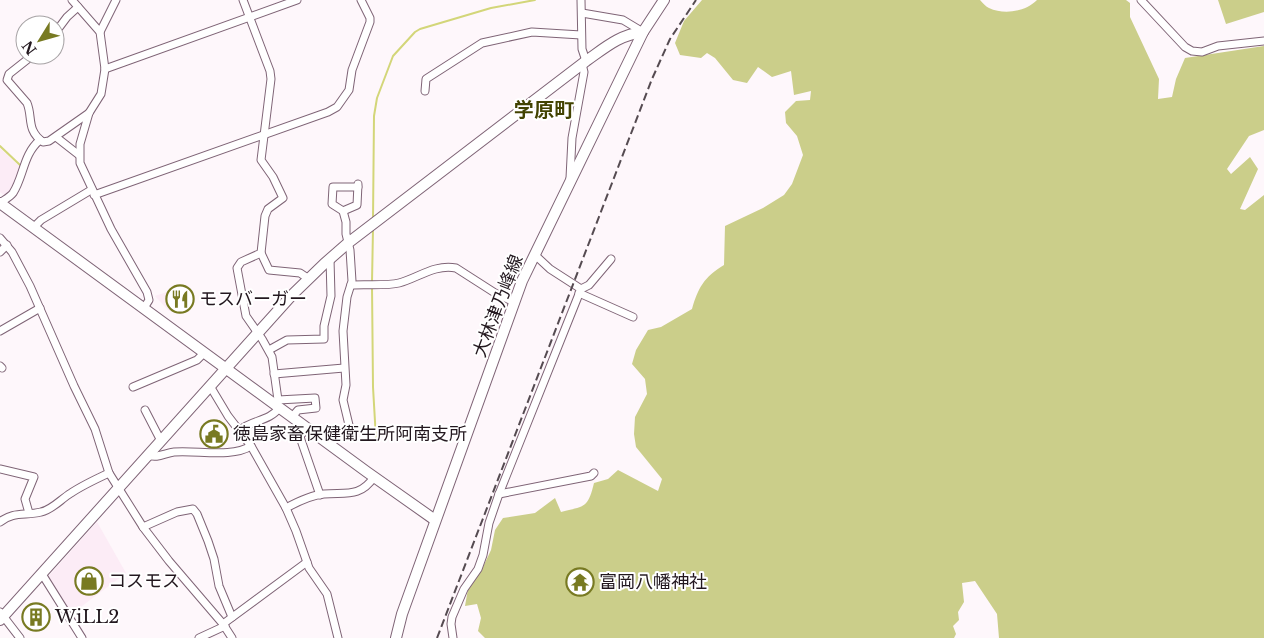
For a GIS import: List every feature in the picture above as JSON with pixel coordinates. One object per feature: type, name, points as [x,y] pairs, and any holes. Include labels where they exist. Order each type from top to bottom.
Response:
[{"type":"street","points":[[72,0],[100,32],[106,68],[101,94],[89,113],[80,144],[79,155],[84,173],[122,252],[147,292],[149,300],[144,308]]},
{"type":"street","points":[[100,32],[116,0]]},
{"type":"street","points":[[244,0],[270,71],[271,79],[262,163],[273,177],[283,198],[268,209],[265,216],[261,252],[269,270],[300,273],[309,279]]},
{"type":"street","points":[[106,68],[297,0]]},
{"type":"street","points":[[34,227],[41,220],[93,192],[264,136],[337,107],[349,90],[352,70],[370,22],[370,18],[361,0]]},
{"type":"street","points":[[570,184],[572,138],[584,72],[581,0]]},
{"type":"street","name":"大林津乃峰線","points":[[396,638],[402,614],[435,520],[522,280],[643,32],[664,0]]},
{"type":"street","points":[[1141,0],[1185,47],[1192,51],[1202,52],[1218,46],[1264,41]]},
{"type":"street","points":[[65,20],[78,7]]},
{"type":"street","points":[[582,13],[623,20],[643,32]]},
{"type":"street","points":[[425,91],[426,79],[482,43],[532,32],[581,35]]},
{"type":"street","points":[[20,638],[1,616],[42,574],[226,368],[309,279],[348,243],[584,63],[618,38],[643,32]]},
{"type":"street","points":[[20,65],[9,74],[6,80],[27,103],[29,107],[29,121],[40,140],[43,142],[49,141],[89,113]]},
{"type":"street","points":[[56,137],[79,155]]},
{"type":"street","points":[[40,140],[35,144],[27,158],[12,194],[0,203],[435,520]]},
{"type":"street","points":[[343,211],[357,206],[358,186],[333,187],[332,204],[343,211],[350,250],[351,285],[343,331],[346,385],[343,400],[349,425]]},
{"type":"street","points":[[0,238],[7,245],[30,286],[74,386],[94,425],[110,473],[143,527],[169,561],[224,625],[232,638]]},
{"type":"street","points":[[0,252],[7,245]]},
{"type":"street","points":[[240,430],[246,425],[271,416],[277,404],[270,350],[246,316],[237,268],[241,262],[261,252]]},
{"type":"street","points":[[534,255],[580,291],[633,317]]},
{"type":"street","points":[[270,350],[287,340],[324,339],[324,326],[331,296],[330,259]]},
{"type":"street","points":[[453,638],[452,617],[464,589],[478,569],[483,555],[489,523],[580,291],[589,285],[610,259]]},
{"type":"street","points":[[351,285],[398,284],[428,271],[450,267],[456,268],[514,302]]},
{"type":"street","points":[[0,331],[40,308]]},
{"type":"street","points":[[133,387],[197,360],[204,352]]},
{"type":"street","points":[[274,374],[344,368]]},
{"type":"street","points":[[210,386],[228,416],[251,446],[286,508],[307,562],[327,594],[338,638]]},
{"type":"street","points":[[277,404],[314,398],[316,408],[298,410],[292,417]]},
{"type":"street","points":[[145,410],[161,441]]},
{"type":"street","points":[[307,428],[300,440],[320,495]]},
{"type":"street","points":[[148,455],[155,457],[165,453],[176,452],[238,451],[251,446]]},
{"type":"street","points":[[0,469],[34,477],[25,499],[29,513]]},
{"type":"street","points":[[0,522],[8,516],[48,510],[72,492],[110,473]]},
{"type":"street","points":[[500,494],[574,480],[591,476],[594,473]]},
{"type":"street","points":[[286,508],[320,495],[347,495],[365,488],[374,477]]},
{"type":"street","points":[[143,527],[177,512],[193,510],[197,514],[214,559],[219,586],[232,617]]},
{"type":"street","points":[[199,638],[224,625],[232,617],[307,562]]},
{"type":"street","points":[[42,574],[82,638]]},
{"type":"shaded area","points":[[0,148],[20,167],[11,193],[6,197],[0,192]]},
{"type":"shaded area","points":[[187,285],[194,303],[169,311],[155,296]]},
{"type":"shaded area","points":[[97,522],[126,573],[70,615],[47,578]]},
{"type":"green space","points":[[702,0],[980,0],[989,8],[1008,12],[1020,10],[1037,0],[1126,0],[1130,3],[1130,17],[1159,79],[1158,99],[1172,97],[1176,79],[1185,58],[1264,46],[1264,130],[1249,136],[1227,169],[1231,174],[1250,157],[1258,169],[1240,209],[1245,210],[1264,195],[1264,638],[999,638],[997,614],[975,581],[962,583],[964,602],[958,612],[959,620],[953,626],[956,634],[954,638],[485,638],[478,631],[481,618],[477,604],[465,606],[468,589],[482,569],[491,550],[495,530],[503,518],[535,513],[555,498],[561,512],[580,507],[590,497],[594,483],[608,479],[618,470],[658,491],[662,479],[636,447],[634,434],[635,417],[647,394],[645,379],[632,364],[636,350],[648,330],[661,327],[692,309],[703,284],[711,274],[724,265],[725,226],[763,208],[784,195],[792,184],[803,155],[797,136],[786,123],[785,112],[796,101],[810,100],[811,91],[794,95],[791,71],[772,77],[758,67],[747,83],[733,80],[715,58],[707,53],[701,58],[680,55],[675,43],[684,21]]},
{"type":"green space","points":[[1218,0],[1264,0],[1264,12],[1226,24]]},
{"type":"waterway","points":[[373,219],[374,116],[377,98],[393,56],[420,29],[491,8],[535,0]]},
{"type":"waterway","points":[[0,146],[20,165]]},
{"type":"waterway","points":[[372,282],[373,229]]},
{"type":"waterway","points":[[372,286],[373,387],[376,439]]},
{"type":"railway","points":[[437,638],[652,79],[670,39],[696,0]]},
{"type":"place","name":"モスバーガー","points":[[180,299]]},
{"type":"place","name":"徳島家畜保健衛生所阿南支所","points":[[214,434]]},
{"type":"place","name":"コスモス","points":[[89,581]]},
{"type":"place","name":"富岡八幡神社","points":[[580,582]]},
{"type":"place","name":"WiLL2","points":[[36,617]]},
{"type":"district","name":"学原町","points":[[544,110]]}]
